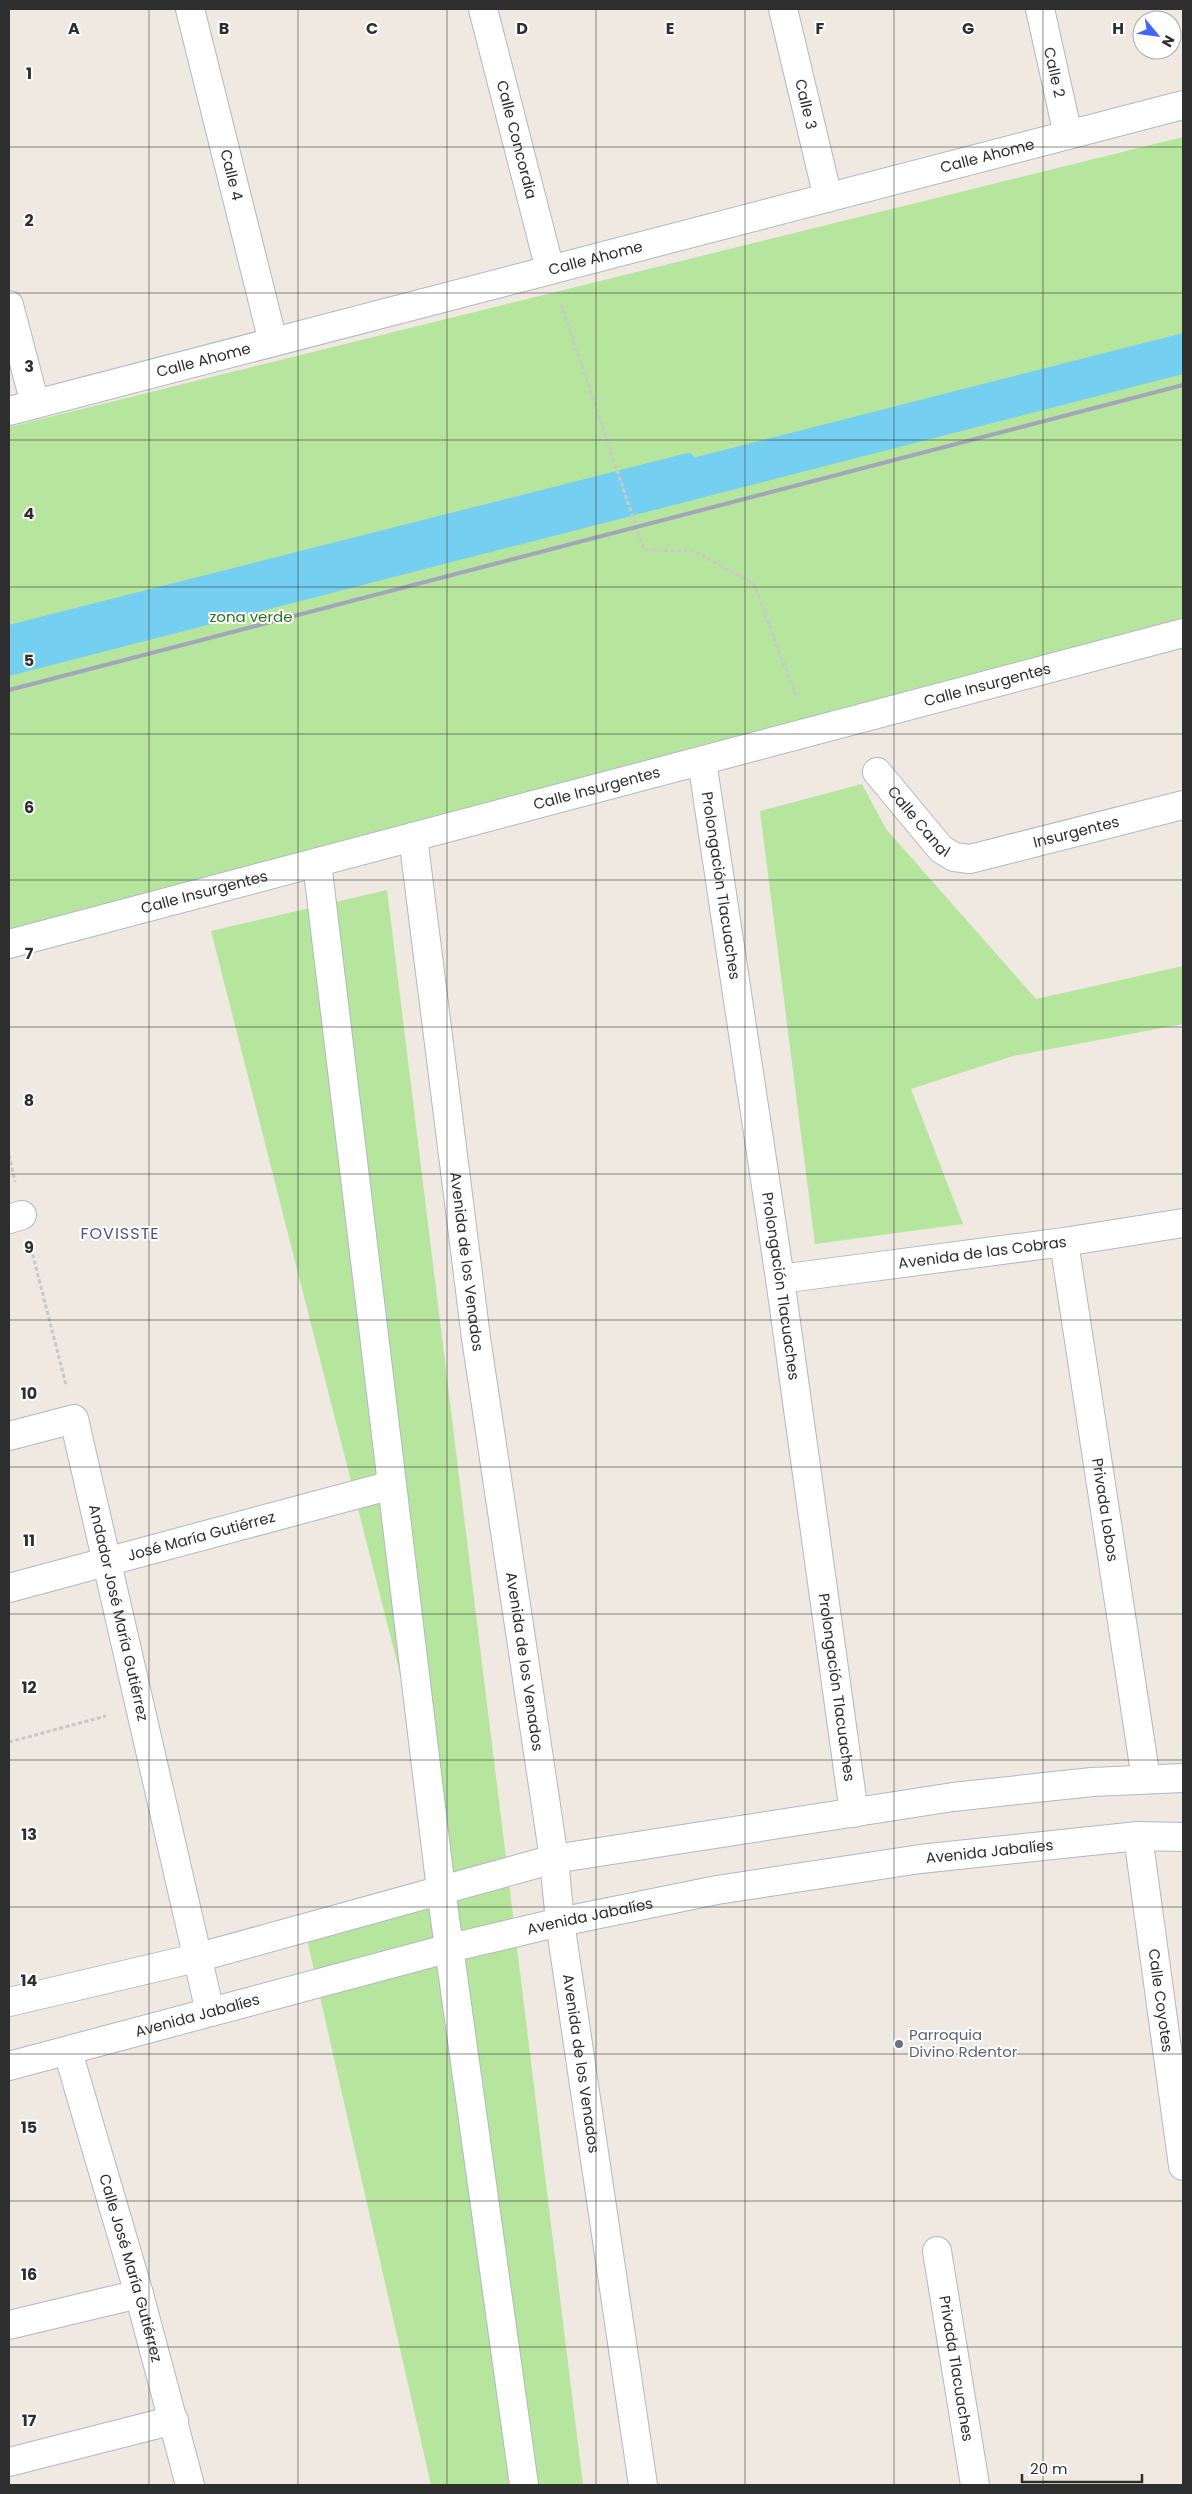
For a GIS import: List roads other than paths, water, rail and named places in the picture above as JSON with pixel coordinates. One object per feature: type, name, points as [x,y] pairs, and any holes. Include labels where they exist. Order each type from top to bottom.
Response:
[{"type":"street","name":"Calle 4","points":[[190,9],[273,342]]},
{"type":"street","name":"Calle Concordia","points":[[483,9],[550,270]]},
{"type":"street","name":"Calle 3","points":[[782,9],[828,198]]},
{"type":"street","name":"Calle 2","points":[[1040,9],[1068,135]]},
{"type":"street","name":"Calle Ahome","points":[[22,407],[1183,105]]},
{"type":"street","points":[[9,305],[22,407]]},
{"type":"street","name":"Calle Insurgentes","points":[[9,944],[1183,633]]},
{"type":"street","name":"Prolongación Tlacuaches","points":[[702,761],[780,1279],[854,1814]]},
{"type":"street","name":"Calle Canal","points":[[877,772],[941,849],[954,857],[970,859]]},
{"type":"street","name":"Insurgentes","points":[[970,859],[1183,805]]},
{"type":"street","name":"Avenida de los Venados","points":[[414,837],[476,1338],[554,1859],[560,1922],[643,2485]]},
{"type":"street","points":[[317,862],[441,1890],[524,2485]]},
{"type":"street","name":"Avenida de las Cobras","points":[[780,1279],[1064,1242],[1183,1223]]},
{"type":"street","name":"Privada Lobos","points":[[1064,1242],[1146,1779]]},
{"type":"street","name":"Andador José María Gutiérrez","points":[[9,1436],[74,1419],[141,1707],[196,1958],[210,2012]]},
{"type":"street","name":"José María Gutiérrez","points":[[9,1588],[108,1563],[392,1485]]},
{"type":"street","points":[[9,2002],[196,1958],[554,1859],[854,1814],[953,1797],[1092,1782],[1183,1778]]},
{"type":"street","name":"Avenida Jabalíes","points":[[9,2066],[68,2052],[450,1948],[560,1922],[717,1890],[920,1859],[1138,1836],[1183,1837]]},
{"type":"street","name":"Calle Coyotes","points":[[1138,1836],[1183,2166]]},
{"type":"street","name":"Calle José María Gutiérrez","points":[[68,2052],[174,2420],[190,2485]]},
{"type":"street","name":"Privada Tlacuaches","points":[[937,2252],[975,2485]]},
{"type":"street","points":[[9,2325],[138,2294]]},
{"type":"street","points":[[9,2462],[174,2420]]},
{"type":"water","points":[[1183,333],[1183,374],[9,676],[9,632]]},
{"type":"waterway","points":[[9,631],[688,459]]},
{"type":"railway","points":[[9,690],[1183,385]]},
{"type":"place","name":"Parroquia Divino Rdentor","points":[[899,2044]]},
{"type":"district","name":"FOVISSTE","points":[[120,1233]]},
{"type":"park label","name":"zona verde","points":[[251,617]]}]
